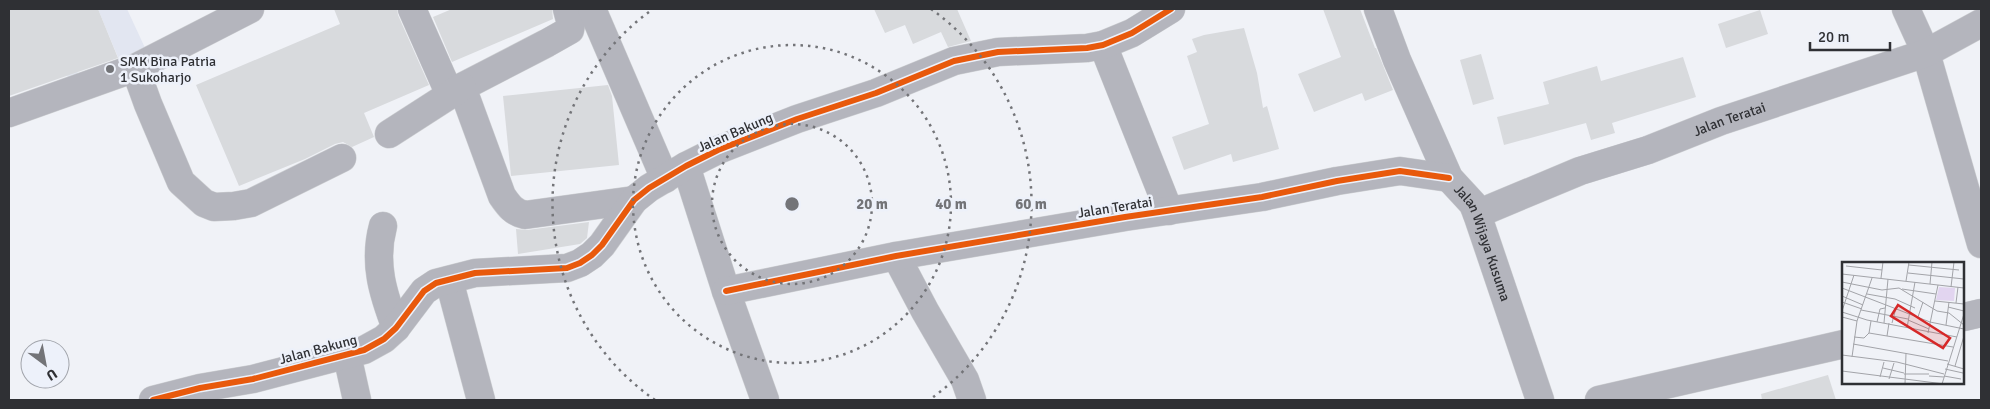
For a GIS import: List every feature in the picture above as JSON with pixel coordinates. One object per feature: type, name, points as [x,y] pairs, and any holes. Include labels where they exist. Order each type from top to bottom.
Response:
[{"type":"street","points":[[9,113],[135,68],[250,9]]},
{"type":"street","points":[[412,9],[456,91],[502,196],[510,208],[517,213],[525,215],[634,200]]},
{"type":"street","points":[[389,134],[456,91],[570,30],[572,24],[567,9]]},
{"type":"street","points":[[592,9],[676,173],[726,291],[765,400]]},
{"type":"street","name":"Jalan Bakung","points":[[153,400],[200,388],[256,390],[364,350],[384,340],[396,328],[424,291],[436,283],[475,273],[567,268],[580,263],[602,245],[634,200],[676,173],[735,143],[876,94],[954,61],[998,52],[1087,48],[1104,45],[1132,33],[1171,9]]},
{"type":"street","name":"Jalan Wijaya Kusuma","points":[[1378,9],[1397,60],[1449,178],[1473,204],[1540,400]]},
{"type":"street","points":[[1906,9],[1926,53],[1981,244]]},
{"type":"street","name":"Jalan Teratai","points":[[1477,214],[1580,171],[1648,150],[1720,121],[1926,53],[1981,23]]},
{"type":"street","points":[[1104,45],[1169,211]]},
{"type":"street","points":[[135,68],[181,182],[204,203],[214,206],[228,206],[250,202],[342,158]]},
{"type":"street","name":"Jalan Teratai","points":[[726,291],[896,256],[1262,197],[1400,170],[1449,178]]},
{"type":"street","points":[[383,226],[378,248],[379,274],[384,296],[396,328]]},
{"type":"street","points":[[896,256],[924,312],[964,380],[972,400]]},
{"type":"street","points":[[449,280],[481,400]]},
{"type":"street","points":[[1965,317],[1981,313]]},
{"type":"street","points":[[1599,400],[1842,344]]},
{"type":"street","points":[[347,355],[357,400]]},
{"type":"shaded area","name":"SMK Bina Patria 1 Sukoharjo","points":[[27,9],[50,9],[80,78],[120,62],[98,9],[127,9],[146,50],[108,77],[9,116],[9,105],[69,80],[51,35],[9,53],[9,37],[33,28]]},
{"type":"building","points":[[9,9],[98,9],[118,58],[9,96]]},
{"type":"building","points":[[334,9],[397,9],[429,85],[364,113],[374,137],[352,147],[343,142],[335,144],[305,159],[239,186],[196,85],[340,24]]},
{"type":"building","points":[[452,9],[552,9],[553,19],[452,62],[433,17]]},
{"type":"building","points":[[874,9],[957,9],[971,41],[948,47],[941,32],[913,44],[905,25],[885,33]]},
{"type":"building","points":[[1323,9],[1360,9],[1393,90],[1365,101],[1362,93],[1314,112],[1298,74],[1341,57]]},
{"type":"building","points":[[1760,10],[1768,34],[1726,48],[1718,24]]},
{"type":"building","points":[[1244,28],[1257,73],[1263,108],[1267,106],[1279,149],[1233,162],[1231,154],[1184,170],[1172,137],[1209,124],[1187,56],[1197,52],[1192,39]]},
{"type":"building","points":[[1481,54],[1494,99],[1473,105],[1460,60]]},
{"type":"building","points":[[1683,57],[1696,97],[1612,123],[1615,133],[1591,140],[1586,123],[1504,145],[1497,117],[1549,104],[1543,82],[1597,66],[1601,81]]},
{"type":"building","points":[[608,85],[612,96],[619,165],[511,176],[503,96]]},
{"type":"building","points":[[589,222],[587,238],[580,244],[518,254],[516,229],[527,230]]},
{"type":"building","points":[[1828,375],[1836,400],[1762,400],[1761,394]]},
{"type":"cycle path","points":[[153,400],[200,388],[253,379],[364,350],[384,339],[396,328],[424,291],[436,283],[475,273],[567,268],[580,263],[602,245],[634,200],[649,188],[718,150],[797,119],[876,93],[954,61],[998,52],[1087,48],[1103,45],[1132,33],[1171,9]]},
{"type":"cycle path","points":[[726,291],[896,256],[1125,217],[1262,197],[1337,181],[1400,171],[1449,178]]},
{"type":"place","name":"SMK Bina Patria 1 Sukoharjo","points":[[110,69]]}]
